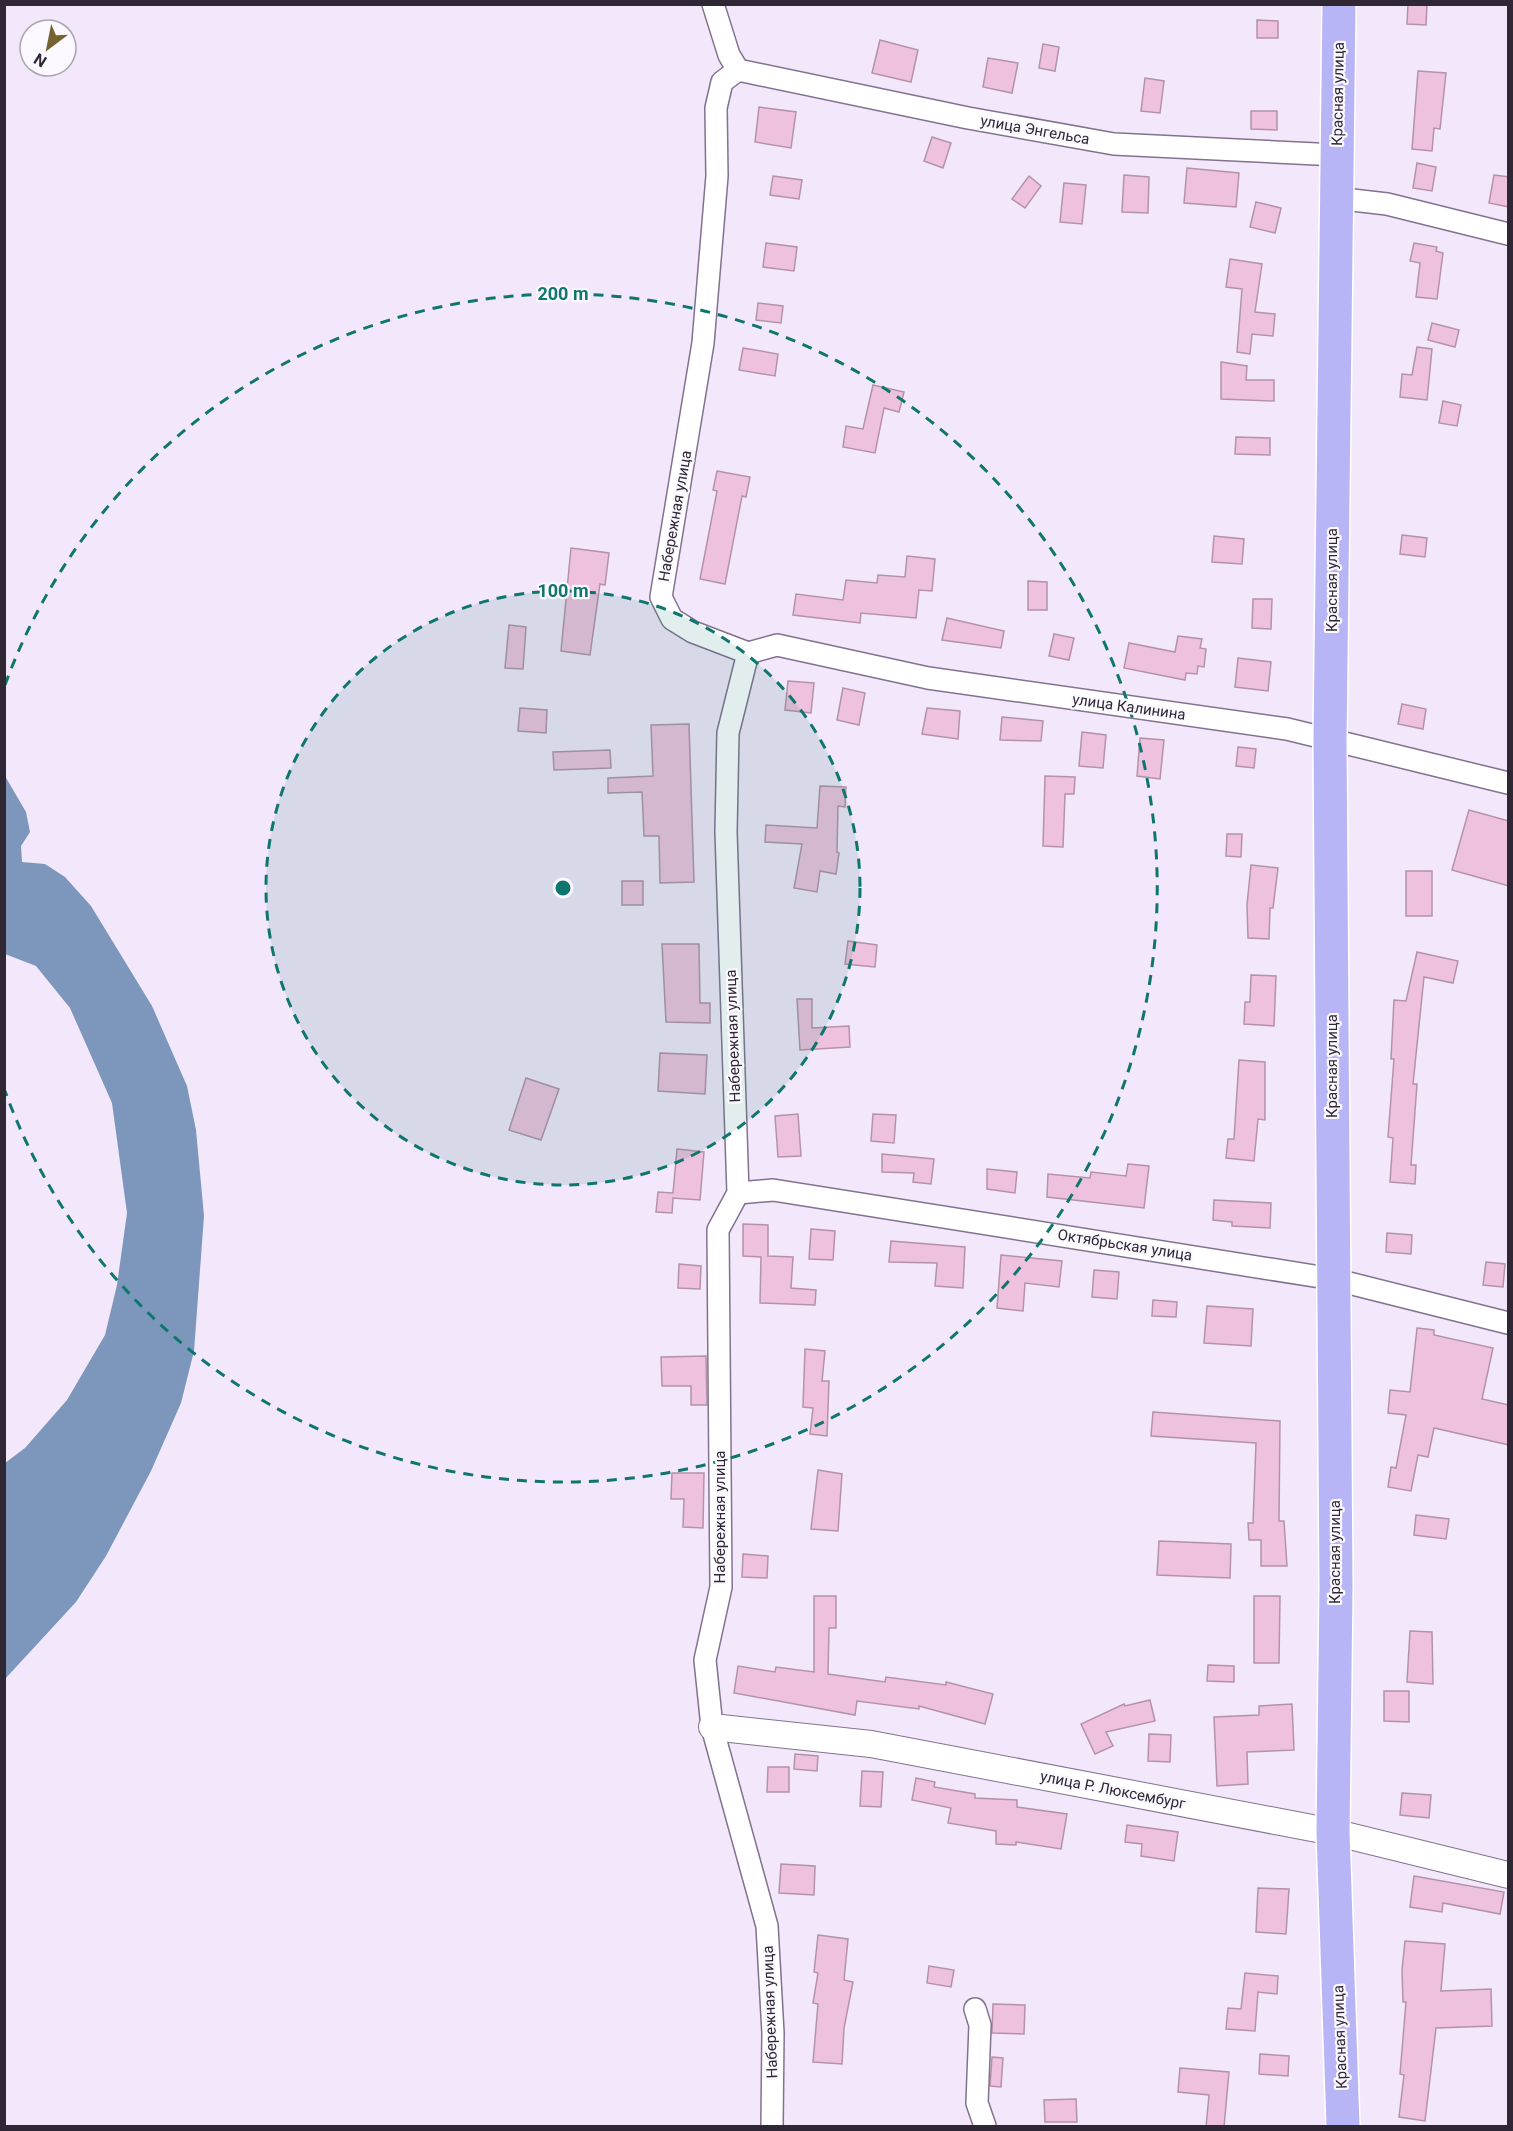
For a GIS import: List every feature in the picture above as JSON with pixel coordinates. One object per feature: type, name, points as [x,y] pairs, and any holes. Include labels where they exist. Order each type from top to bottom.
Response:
[{"type":"main road","name":"Красная улица","points":[[1340,4],[1335,198],[1330,740],[1336,1588],[1333,1832],[1342,2127]]},
{"type":"street","points":[[713,4],[729,55],[738,70]]},
{"type":"street","name":"улица Энгельса","points":[[738,70],[968,118],[1114,144],[1336,155]]},
{"type":"street","name":"Набережная улица","points":[[738,70],[722,81],[716,108],[717,176],[703,343],[661,597],[672,619],[693,632],[748,653],[728,733],[726,832],[738,1193],[718,1230],[721,1587],[705,1659],[712,1727],[767,1926],[772,2033],[772,2127]]},
{"type":"street","points":[[1335,198],[1387,204],[1509,234]]},
{"type":"street","name":"улица Калинина","points":[[748,653],[777,645],[928,678],[1287,729],[1509,783]]},
{"type":"street","name":"Октябрьская улица","points":[[738,1193],[773,1190],[1333,1279],[1509,1323]]},
{"type":"street","name":"улица Р. Люксембург","points":[[712,1727],[871,1744],[1333,1832],[1509,1875]]},
{"type":"street","points":[[975,2009],[980,2025],[977,2103],[985,2127]]},
{"type":"water","points":[[5,776],[26,812],[30,832],[21,846],[22,862],[45,864],[65,877],[91,906],[152,1006],[187,1086],[196,1130],[204,1216],[194,1351],[181,1403],[151,1471],[106,1556],[76,1602],[5,1679],[5,1463],[25,1448],[67,1400],[105,1335],[117,1285],[127,1213],[112,1103],[70,1008],[36,966],[5,954]]},
{"type":"building","points":[[1408,4],[1427,4],[1426,25],[1407,24]]},
{"type":"building","points":[[1257,20],[1278,21],[1278,38],[1257,38]]},
{"type":"building","points":[[880,40],[918,50],[911,82],[872,73]]},
{"type":"building","points":[[1043,44],[1059,47],[1055,71],[1039,68]]},
{"type":"building","points":[[988,58],[1018,63],[1012,93],[983,87]]},
{"type":"building","points":[[1418,71],[1446,73],[1440,129],[1434,128],[1432,151],[1412,149]]},
{"type":"building","points":[[1145,78],[1164,81],[1160,113],[1141,111]]},
{"type":"building","points":[[759,107],[796,112],[791,148],[755,142]]},
{"type":"building","points":[[1251,111],[1277,111],[1277,130],[1251,129]]},
{"type":"building","points":[[932,137],[951,143],[943,168],[924,161]]},
{"type":"building","points":[[1417,163],[1436,167],[1432,191],[1413,188]]},
{"type":"building","points":[[1187,168],[1239,173],[1236,207],[1184,203]]},
{"type":"building","points":[[1124,175],[1149,177],[1148,213],[1122,212]]},
{"type":"building","points":[[1494,175],[1509,177],[1509,207],[1489,203]]},
{"type":"building","points":[[773,176],[802,180],[799,199],[770,195]]},
{"type":"building","points":[[1029,176],[1041,186],[1025,208],[1012,199]]},
{"type":"building","points":[[1064,183],[1086,185],[1082,224],[1060,222]]},
{"type":"building","points":[[1256,202],[1281,208],[1275,233],[1250,227]]},
{"type":"building","points":[[766,243],[797,247],[794,271],[763,267]]},
{"type":"building","points":[[1414,243],[1437,247],[1436,251],[1443,253],[1437,299],[1416,297],[1420,263],[1410,261]]},
{"type":"building","points":[[1230,259],[1262,264],[1255,312],[1275,314],[1273,336],[1252,334],[1250,354],[1237,352],[1242,289],[1226,287]]},
{"type":"building","points":[[758,303],[783,306],[781,323],[756,320]]},
{"type":"building","points":[[1432,323],[1459,330],[1455,347],[1428,340]]},
{"type":"building","points":[[1417,347],[1432,349],[1427,400],[1400,397],[1402,374],[1412,375]]},
{"type":"building","points":[[743,348],[778,354],[775,376],[739,370]]},
{"type":"building","points":[[1221,362],[1247,366],[1246,380],[1274,380],[1274,401],[1221,399]]},
{"type":"building","points":[[873,385],[904,392],[899,412],[884,408],[875,453],[843,447],[846,426],[863,429]]},
{"type":"building","points":[[1443,401],[1461,405],[1457,426],[1439,423]]},
{"type":"building","points":[[1236,437],[1270,438],[1270,455],[1235,454]]},
{"type":"building","points":[[717,471],[750,477],[746,497],[742,496],[725,584],[700,579],[717,491],[713,490]]},
{"type":"building","points":[[1402,535],[1427,538],[1425,557],[1400,554]]},
{"type":"building","points":[[1214,536],[1244,539],[1242,564],[1212,562]]},
{"type":"building","points":[[571,548],[609,553],[605,585],[600,584],[590,655],[561,651]]},
{"type":"building","points":[[907,556],[935,559],[932,591],[919,590],[916,618],[861,613],[860,623],[793,615],[796,594],[843,600],[846,580],[877,583],[878,575],[905,577]]},
{"type":"building","points":[[1028,581],[1047,582],[1047,610],[1028,610]]},
{"type":"building","points":[[1253,599],[1272,599],[1271,629],[1252,628]]},
{"type":"building","points":[[947,618],[1004,631],[1001,648],[942,640]]},
{"type":"building","points":[[509,625],[526,627],[523,669],[505,668]]},
{"type":"building","points":[[1054,634],[1074,638],[1069,660],[1049,656]]},
{"type":"building","points":[[1178,636],[1202,639],[1200,648],[1206,649],[1204,667],[1198,666],[1197,674],[1186,673],[1185,680],[1124,668],[1129,643],[1175,652]]},
{"type":"building","points":[[1238,658],[1271,662],[1268,691],[1235,687]]},
{"type":"building","points":[[788,681],[814,683],[811,713],[785,710]]},
{"type":"building","points":[[843,688],[865,693],[859,725],[837,720]]},
{"type":"building","points":[[1402,704],[1426,709],[1423,729],[1398,724]]},
{"type":"building","points":[[520,708],[547,710],[546,733],[518,731]]},
{"type":"building","points":[[927,708],[960,711],[958,739],[922,734]]},
{"type":"building","points":[[1002,717],[1043,721],[1041,741],[1000,740]]},
{"type":"building","points":[[689,724],[694,882],[660,883],[659,836],[644,836],[642,792],[608,793],[608,778],[653,776],[651,725]]},
{"type":"building","points":[[1082,732],[1106,735],[1103,768],[1079,766]]},
{"type":"building","points":[[1140,738],[1164,740],[1160,779],[1137,776]]},
{"type":"building","points":[[1238,747],[1256,749],[1254,768],[1236,766]]},
{"type":"building","points":[[610,750],[611,768],[554,770],[553,752]]},
{"type":"building","points":[[1045,776],[1075,777],[1074,794],[1065,794],[1063,847],[1043,846]]},
{"type":"building","points":[[820,786],[846,787],[845,807],[838,806],[837,852],[839,853],[836,874],[820,871],[817,892],[794,888],[802,844],[765,842],[766,825],[817,828]]},
{"type":"building","points":[[1469,810],[1509,821],[1509,886],[1452,870]]},
{"type":"building","points":[[1227,834],[1242,834],[1241,857],[1226,856]]},
{"type":"building","points":[[1251,865],[1278,868],[1273,908],[1270,908],[1269,939],[1248,938],[1247,905]]},
{"type":"building","points":[[1406,871],[1432,871],[1432,916],[1406,916]]},
{"type":"building","points":[[622,881],[643,881],[643,905],[622,905]]},
{"type":"building","points":[[848,941],[877,945],[875,967],[845,964]]},
{"type":"building","points":[[662,944],[699,944],[700,1003],[710,1003],[710,1023],[666,1022]]},
{"type":"building","points":[[1417,952],[1458,961],[1453,983],[1424,977],[1413,1084],[1417,1084],[1411,1165],[1416,1165],[1415,1184],[1390,1182],[1393,1138],[1388,1137],[1394,1059],[1391,1059],[1394,1000],[1406,1001]]},
{"type":"building","points":[[1251,975],[1276,976],[1274,1026],[1244,1024],[1245,1002],[1250,1002]]},
{"type":"building","points":[[797,999],[812,999],[812,1028],[849,1026],[850,1047],[800,1050]]},
{"type":"building","points":[[660,1053],[707,1055],[705,1094],[658,1091]]},
{"type":"building","points":[[1239,1060],[1265,1062],[1265,1120],[1258,1119],[1254,1161],[1226,1158],[1228,1139],[1234,1139]]},
{"type":"building","points":[[526,1078],[559,1089],[541,1140],[509,1130]]},
{"type":"building","points":[[798,1114],[801,1156],[778,1157],[775,1116]]},
{"type":"building","points":[[873,1114],[896,1115],[894,1143],[871,1141]]},
{"type":"building","points":[[677,1149],[704,1152],[700,1200],[673,1198],[672,1213],[656,1212],[658,1192],[673,1193]]},
{"type":"building","points":[[882,1154],[934,1159],[931,1184],[913,1182],[914,1173],[882,1172]]},
{"type":"building","points":[[1128,1164],[1149,1166],[1144,1208],[1047,1197],[1048,1174],[1090,1178],[1091,1172],[1126,1176]]},
{"type":"building","points":[[987,1169],[1017,1172],[1015,1193],[987,1189]]},
{"type":"building","points":[[1214,1200],[1271,1203],[1270,1228],[1232,1226],[1232,1222],[1213,1220]]},
{"type":"building","points":[[743,1224],[768,1225],[768,1256],[793,1257],[791,1288],[816,1290],[815,1305],[760,1303],[761,1257],[743,1256]]},
{"type":"building","points":[[811,1229],[835,1231],[833,1260],[809,1259]]},
{"type":"building","points":[[1387,1233],[1412,1235],[1411,1254],[1386,1252]]},
{"type":"building","points":[[891,1241],[965,1247],[963,1288],[935,1286],[937,1263],[889,1262]]},
{"type":"building","points":[[1001,1255],[1062,1261],[1059,1287],[1025,1283],[1023,1311],[997,1308]]},
{"type":"building","points":[[1486,1262],[1505,1264],[1503,1287],[1483,1285]]},
{"type":"building","points":[[679,1264],[701,1266],[700,1289],[678,1288]]},
{"type":"building","points":[[1094,1270],[1119,1272],[1117,1299],[1092,1297]]},
{"type":"building","points":[[1153,1300],[1177,1302],[1176,1317],[1152,1316]]},
{"type":"building","points":[[1207,1306],[1253,1309],[1251,1346],[1204,1343]]},
{"type":"building","points":[[1417,1328],[1434,1330],[1434,1335],[1493,1348],[1482,1399],[1509,1405],[1509,1445],[1434,1428],[1428,1457],[1418,1455],[1411,1491],[1388,1487],[1391,1467],[1396,1468],[1406,1415],[1388,1413],[1390,1390],[1410,1392]]},
{"type":"building","points":[[805,1349],[825,1351],[822,1381],[829,1381],[827,1436],[810,1434],[813,1408],[803,1407]]},
{"type":"building","points":[[706,1356],[707,1405],[691,1405],[691,1386],[662,1386],[661,1357]]},
{"type":"building","points":[[1153,1412],[1280,1421],[1279,1521],[1284,1521],[1287,1566],[1261,1566],[1261,1540],[1249,1540],[1248,1523],[1253,1523],[1256,1443],[1151,1436]]},
{"type":"building","points":[[818,1470],[842,1474],[838,1531],[811,1529]]},
{"type":"building","points":[[672,1473],[704,1473],[703,1528],[683,1527],[684,1499],[671,1499]]},
{"type":"building","points":[[1416,1515],[1449,1519],[1446,1539],[1414,1535]]},
{"type":"building","points":[[1159,1541],[1231,1544],[1230,1578],[1157,1575]]},
{"type":"building","points":[[743,1554],[768,1556],[767,1578],[742,1577]]},
{"type":"building","points":[[814,1596],[836,1596],[836,1628],[829,1628],[828,1674],[885,1682],[886,1677],[946,1685],[946,1682],[993,1694],[985,1724],[919,1706],[919,1709],[857,1701],[855,1715],[734,1693],[738,1666],[775,1672],[776,1667],[814,1672]]},
{"type":"building","points":[[1254,1596],[1280,1596],[1279,1663],[1254,1663]]},
{"type":"building","points":[[1410,1631],[1432,1632],[1433,1684],[1407,1682]]},
{"type":"building","points":[[1208,1665],[1234,1666],[1234,1682],[1207,1681]]},
{"type":"building","points":[[1384,1691],[1409,1691],[1409,1722],[1384,1721]]},
{"type":"building","points":[[1150,1700],[1155,1721],[1106,1732],[1113,1746],[1095,1754],[1081,1724],[1124,1704],[1125,1706]]},
{"type":"building","points":[[1292,1704],[1294,1750],[1247,1752],[1248,1784],[1217,1786],[1214,1717],[1259,1715],[1259,1706]]},
{"type":"building","points":[[1149,1734],[1171,1735],[1170,1762],[1148,1761]]},
{"type":"building","points":[[795,1754],[818,1756],[817,1771],[794,1769]]},
{"type":"building","points":[[768,1767],[789,1767],[789,1792],[767,1792]]},
{"type":"building","points":[[862,1771],[883,1772],[881,1807],[860,1806]]},
{"type":"building","points":[[916,1778],[935,1782],[934,1787],[975,1794],[975,1798],[1017,1800],[1017,1807],[1067,1814],[1061,1849],[1016,1842],[1016,1845],[996,1844],[996,1831],[948,1823],[951,1808],[912,1800]]},
{"type":"building","points":[[1402,1793],[1431,1795],[1429,1818],[1400,1815]]},
{"type":"building","points":[[1127,1825],[1178,1832],[1174,1861],[1141,1856],[1142,1844],[1125,1842]]},
{"type":"building","points":[[781,1864],[815,1866],[814,1895],[779,1893]]},
{"type":"building","points":[[1414,1876],[1504,1892],[1500,1914],[1443,1903],[1442,1912],[1410,1907]]},
{"type":"building","points":[[1258,1888],[1289,1889],[1286,1934],[1256,1932]]},
{"type":"building","points":[[818,1935],[848,1939],[844,1980],[853,1982],[844,2028],[842,2064],[813,2062],[818,2004],[813,2003],[818,1973],[814,1972]]},
{"type":"building","points":[[1405,1941],[1445,1944],[1441,1991],[1491,1989],[1492,2026],[1436,2028],[1425,2121],[1399,2117],[1404,2075],[1400,2074],[1406,2002],[1403,2002],[1402,1970]]},
{"type":"building","points":[[929,1966],[954,1970],[951,1987],[927,1983]]},
{"type":"building","points":[[1245,1973],[1278,1976],[1277,1994],[1258,1992],[1255,2031],[1226,2029],[1228,2008],[1241,2009]]},
{"type":"building","points":[[993,2004],[1025,2005],[1024,2034],[992,2033]]},
{"type":"building","points":[[1260,2054],[1289,2056],[1288,2076],[1259,2074]]},
{"type":"building","points":[[992,2057],[1003,2058],[1001,2087],[990,2086]]},
{"type":"building","points":[[1180,2068],[1229,2072],[1224,2127],[1206,2127],[1209,2095],[1178,2092]]},
{"type":"building","points":[[1076,2099],[1077,2122],[1045,2122],[1044,2100]]}]
